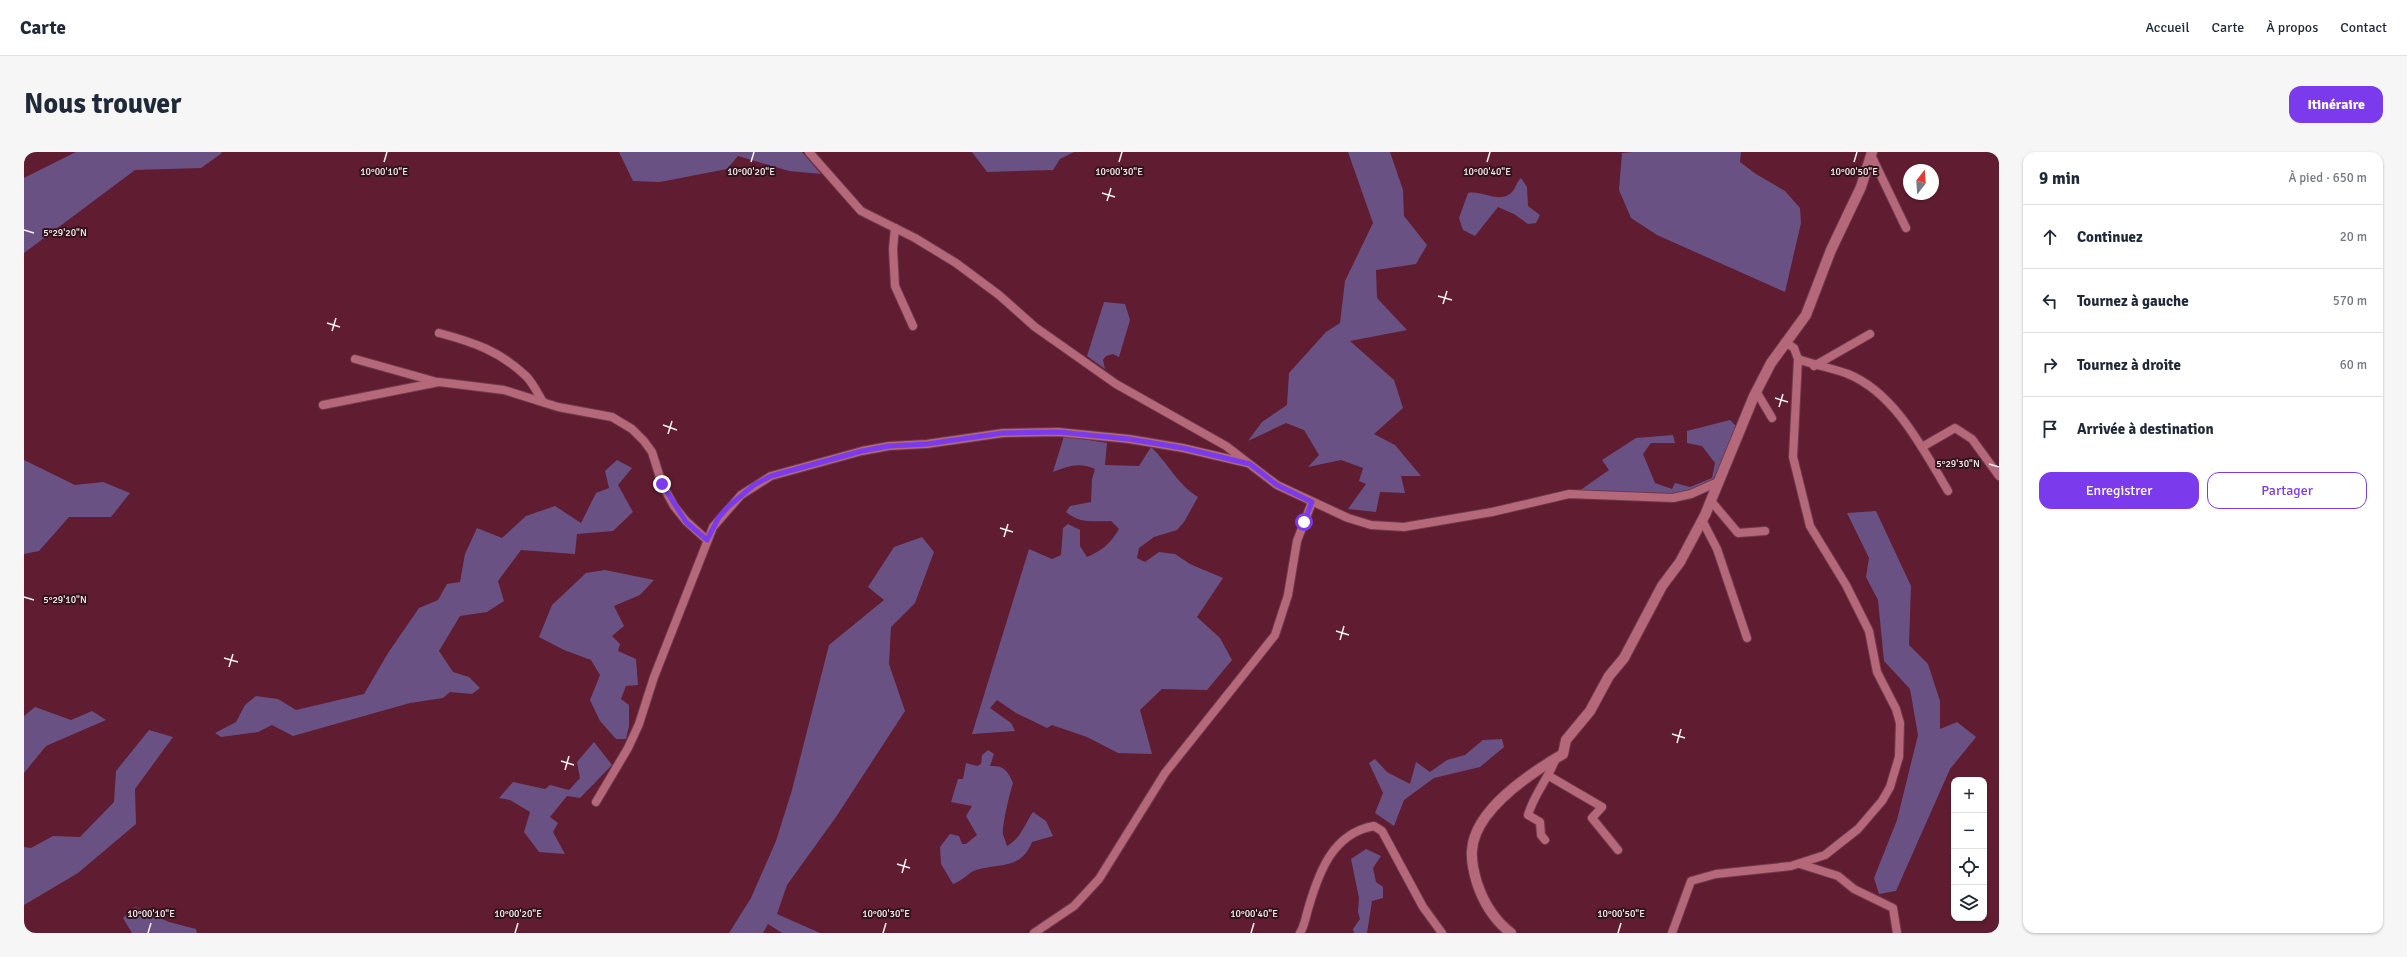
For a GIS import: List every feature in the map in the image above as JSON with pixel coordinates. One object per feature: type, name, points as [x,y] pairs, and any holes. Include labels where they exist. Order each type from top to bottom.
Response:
[{"type":"street","points":[[808,152],[861,211],[895,228],[956,263],[999,295],[1035,327],[1116,384],[1226,446],[1277,485],[1312,502],[1371,525],[1404,527],[1492,512],[1569,494],[1673,498],[1691,494],[1718,482]]},
{"type":"street","points":[[1872,154],[1906,228]]},
{"type":"street","points":[[1511,933],[1491,914],[1484,903],[1474,871],[1472,852],[1473,842],[1482,822],[1520,782],[1563,754],[1566,740],[1590,711],[1609,676],[1624,658],[1662,586],[1680,562],[1702,520],[1756,391],[1785,342],[1806,315],[1831,250],[1861,187],[1872,154]]},
{"type":"street","points":[[895,228],[893,249],[895,286],[913,326]]},
{"type":"street","points":[[439,333],[476,343],[499,355],[527,377],[543,402]]},
{"type":"street","points":[[1814,366],[1870,334]]},
{"type":"street","points":[[1672,933],[1691,881],[1716,874],[1760,870],[1800,864],[1825,855],[1858,829],[1874,812],[1890,787],[1900,748],[1898,716],[1878,672],[1869,631],[1846,585],[1810,526],[1793,457],[1798,359],[1794,348],[1785,342]]},
{"type":"street","points":[[355,359],[439,382],[504,390],[577,412],[612,417],[632,428],[652,452],[662,484],[674,506],[686,522],[707,540]]},
{"type":"street","points":[[1798,359],[1814,366],[1847,374],[1869,386],[1890,406],[1922,447],[1948,491]]},
{"type":"street","points":[[323,405],[439,382]]},
{"type":"street","points":[[1756,391],[1772,418]]},
{"type":"street","points":[[1922,447],[1955,428],[1972,439],[1999,476]]},
{"type":"street","points":[[596,802],[628,748],[639,724],[649,689],[707,540],[719,517],[741,495],[771,476],[843,456],[889,446],[927,444],[1003,433],[1058,432],[1154,443],[1250,464]]},
{"type":"street","points":[[1711,501],[1738,533],[1765,531]]},
{"type":"street","points":[[1034,933],[1074,906],[1099,879],[1165,773],[1275,635],[1288,595],[1297,541],[1312,502]]},
{"type":"street","points":[[1702,520],[1717,549],[1747,638]]},
{"type":"street","points":[[1545,840],[1541,835],[1540,822],[1528,815],[1532,800],[1549,776],[1556,758]]},
{"type":"street","points":[[1549,776],[1602,807],[1592,818],[1618,850]]},
{"type":"street","points":[[1300,933],[1317,880],[1330,855],[1349,836],[1374,826],[1382,831],[1423,907],[1442,933]]},
{"type":"street","points":[[1800,864],[1838,876],[1854,889],[1893,908],[1897,933]]},
{"type":"shaded area","points":[[76,152],[222,153],[201,168],[135,170],[24,253],[24,178]]},
{"type":"shaded area","points":[[619,152],[802,152],[821,174],[789,171],[738,156],[727,169],[660,182],[633,181]]},
{"type":"shaded area","points":[[972,152],[1074,152],[1060,159],[1053,170],[987,172]]},
{"type":"shaded area","points":[[1348,152],[1390,152],[1403,190],[1404,216],[1427,245],[1416,264],[1376,270],[1377,298],[1407,330],[1350,341],[1394,380],[1403,408],[1374,434],[1395,445],[1421,476],[1401,476],[1405,493],[1380,492],[1376,512],[1348,509],[1366,484],[1359,481],[1363,468],[1341,460],[1308,467],[1319,455],[1304,430],[1286,423],[1248,441],[1262,422],[1287,405],[1289,373],[1326,332],[1340,323],[1345,281],[1373,223]]},
{"type":"shaded area","points":[[1741,152],[1740,162],[1756,174],[1785,191],[1800,208],[1801,223],[1785,292],[1657,235],[1631,218],[1619,190],[1622,153]]},
{"type":"shaded area","points":[[1521,178],[1527,187],[1528,206],[1540,215],[1536,223],[1528,224],[1514,214],[1498,207],[1475,236],[1463,230],[1459,218],[1468,193],[1479,193],[1496,197],[1506,196],[1513,191]]},
{"type":"shaded area","points":[[1104,302],[1125,304],[1130,320],[1119,357],[1113,354],[1106,356],[1103,360],[1105,369],[1087,356]]},
{"type":"shaded area","points":[[1730,420],[1738,428],[1719,479],[1709,487],[1669,502],[1554,497],[1552,493],[1579,491],[1609,470],[1602,460],[1636,438],[1673,435],[1675,443],[1651,443],[1643,454],[1655,483],[1672,489],[1675,483],[1690,487],[1712,478],[1715,463],[1702,446],[1687,443],[1687,431]]},
{"type":"shaded area","points":[[1064,436],[1107,443],[1105,465],[1139,466],[1151,447],[1178,480],[1198,497],[1184,522],[1177,530],[1154,537],[1139,548],[1137,558],[1145,562],[1159,552],[1175,554],[1190,564],[1223,578],[1197,617],[1220,638],[1232,660],[1207,690],[1162,689],[1140,710],[1152,754],[1118,753],[1087,737],[1052,725],[1047,728],[1016,713],[997,700],[990,708],[1011,723],[1015,731],[972,734],[1029,549],[1052,559],[1061,555],[1063,528],[1068,524],[1080,530],[1080,546],[1087,557],[1106,546],[1119,529],[1111,521],[1082,520],[1071,516],[1066,512],[1070,506],[1091,502],[1092,479],[1095,469],[1078,465],[1053,472]]},
{"type":"shaded area","points":[[24,460],[75,485],[103,482],[130,493],[111,517],[69,517],[39,551],[24,554]]},
{"type":"shaded area","points":[[617,460],[632,468],[618,485],[633,512],[613,531],[577,534],[575,554],[521,550],[498,581],[504,601],[487,612],[460,616],[439,651],[453,672],[469,677],[480,688],[472,694],[450,692],[443,698],[410,703],[293,736],[272,725],[258,732],[221,737],[215,733],[236,722],[245,705],[256,696],[278,699],[296,710],[364,694],[388,653],[419,608],[438,600],[447,584],[460,582],[465,554],[477,528],[502,538],[526,516],[555,506],[581,523],[596,493],[609,488],[605,471]]},
{"type":"shaded area","points":[[1876,511],[1911,586],[1909,645],[1928,664],[1940,701],[1940,729],[1957,722],[1976,737],[1950,769],[1896,891],[1879,894],[1874,878],[1897,820],[1918,735],[1910,689],[1884,661],[1878,600],[1866,577],[1869,558],[1847,513]]},
{"type":"shaded area","points":[[922,537],[934,552],[915,603],[891,627],[889,664],[905,711],[836,817],[787,885],[777,914],[820,933],[782,933],[768,924],[763,933],[729,933],[751,898],[776,841],[792,790],[829,645],[884,600],[868,587],[894,547]]},
{"type":"shaded area","points":[[605,570],[654,580],[640,595],[614,606],[624,626],[612,636],[620,644],[618,651],[636,659],[638,685],[626,686],[621,699],[629,705],[629,726],[626,739],[616,739],[600,721],[590,700],[600,675],[591,660],[564,650],[539,637],[552,605],[586,573]]},
{"type":"shaded area","points":[[35,707],[71,720],[92,711],[106,720],[46,746],[24,773],[24,716]]},
{"type":"shaded area","points":[[149,730],[173,737],[135,789],[136,824],[78,873],[24,905],[24,847],[31,848],[53,836],[80,837],[114,802],[116,771]]},
{"type":"shaded area","points":[[1502,739],[1504,747],[1480,767],[1434,778],[1404,800],[1394,826],[1375,813],[1383,793],[1369,763],[1375,759],[1387,772],[1410,784],[1416,762],[1430,772],[1447,760],[1465,755],[1483,740]]},
{"type":"shaded area","points":[[594,742],[612,765],[580,798],[567,796],[550,817],[558,823],[553,832],[565,854],[539,852],[524,832],[530,812],[510,800],[499,798],[513,782],[545,789],[550,785],[569,790],[580,778],[577,762]]},
{"type":"shaded area","points":[[988,750],[994,754],[990,766],[999,767],[1005,770],[1013,783],[1006,808],[1003,830],[1007,846],[1016,839],[1033,812],[1046,821],[1053,836],[1032,842],[1022,857],[1016,861],[976,870],[953,884],[941,864],[940,847],[950,834],[959,836],[962,844],[966,844],[977,835],[966,816],[972,806],[951,802],[958,779],[963,779],[966,763],[977,766],[981,764],[982,755]]},
{"type":"shaded area","points":[[1366,849],[1381,856],[1373,868],[1376,882],[1383,887],[1383,898],[1372,901],[1367,933],[1354,933],[1353,929],[1360,919],[1358,912],[1359,898],[1351,859]]},
{"type":"shaded area","points":[[135,907],[169,922],[196,929],[197,933],[132,933],[123,918]]},
{"type":"route","points":[[662,484],[674,506],[686,522],[707,540],[719,517],[729,506],[754,485],[771,476],[862,451],[889,446],[927,444],[1003,433],[1031,431],[1058,432],[1154,443],[1183,448],[1250,464],[1277,485],[1312,502],[1304,522]]}]
